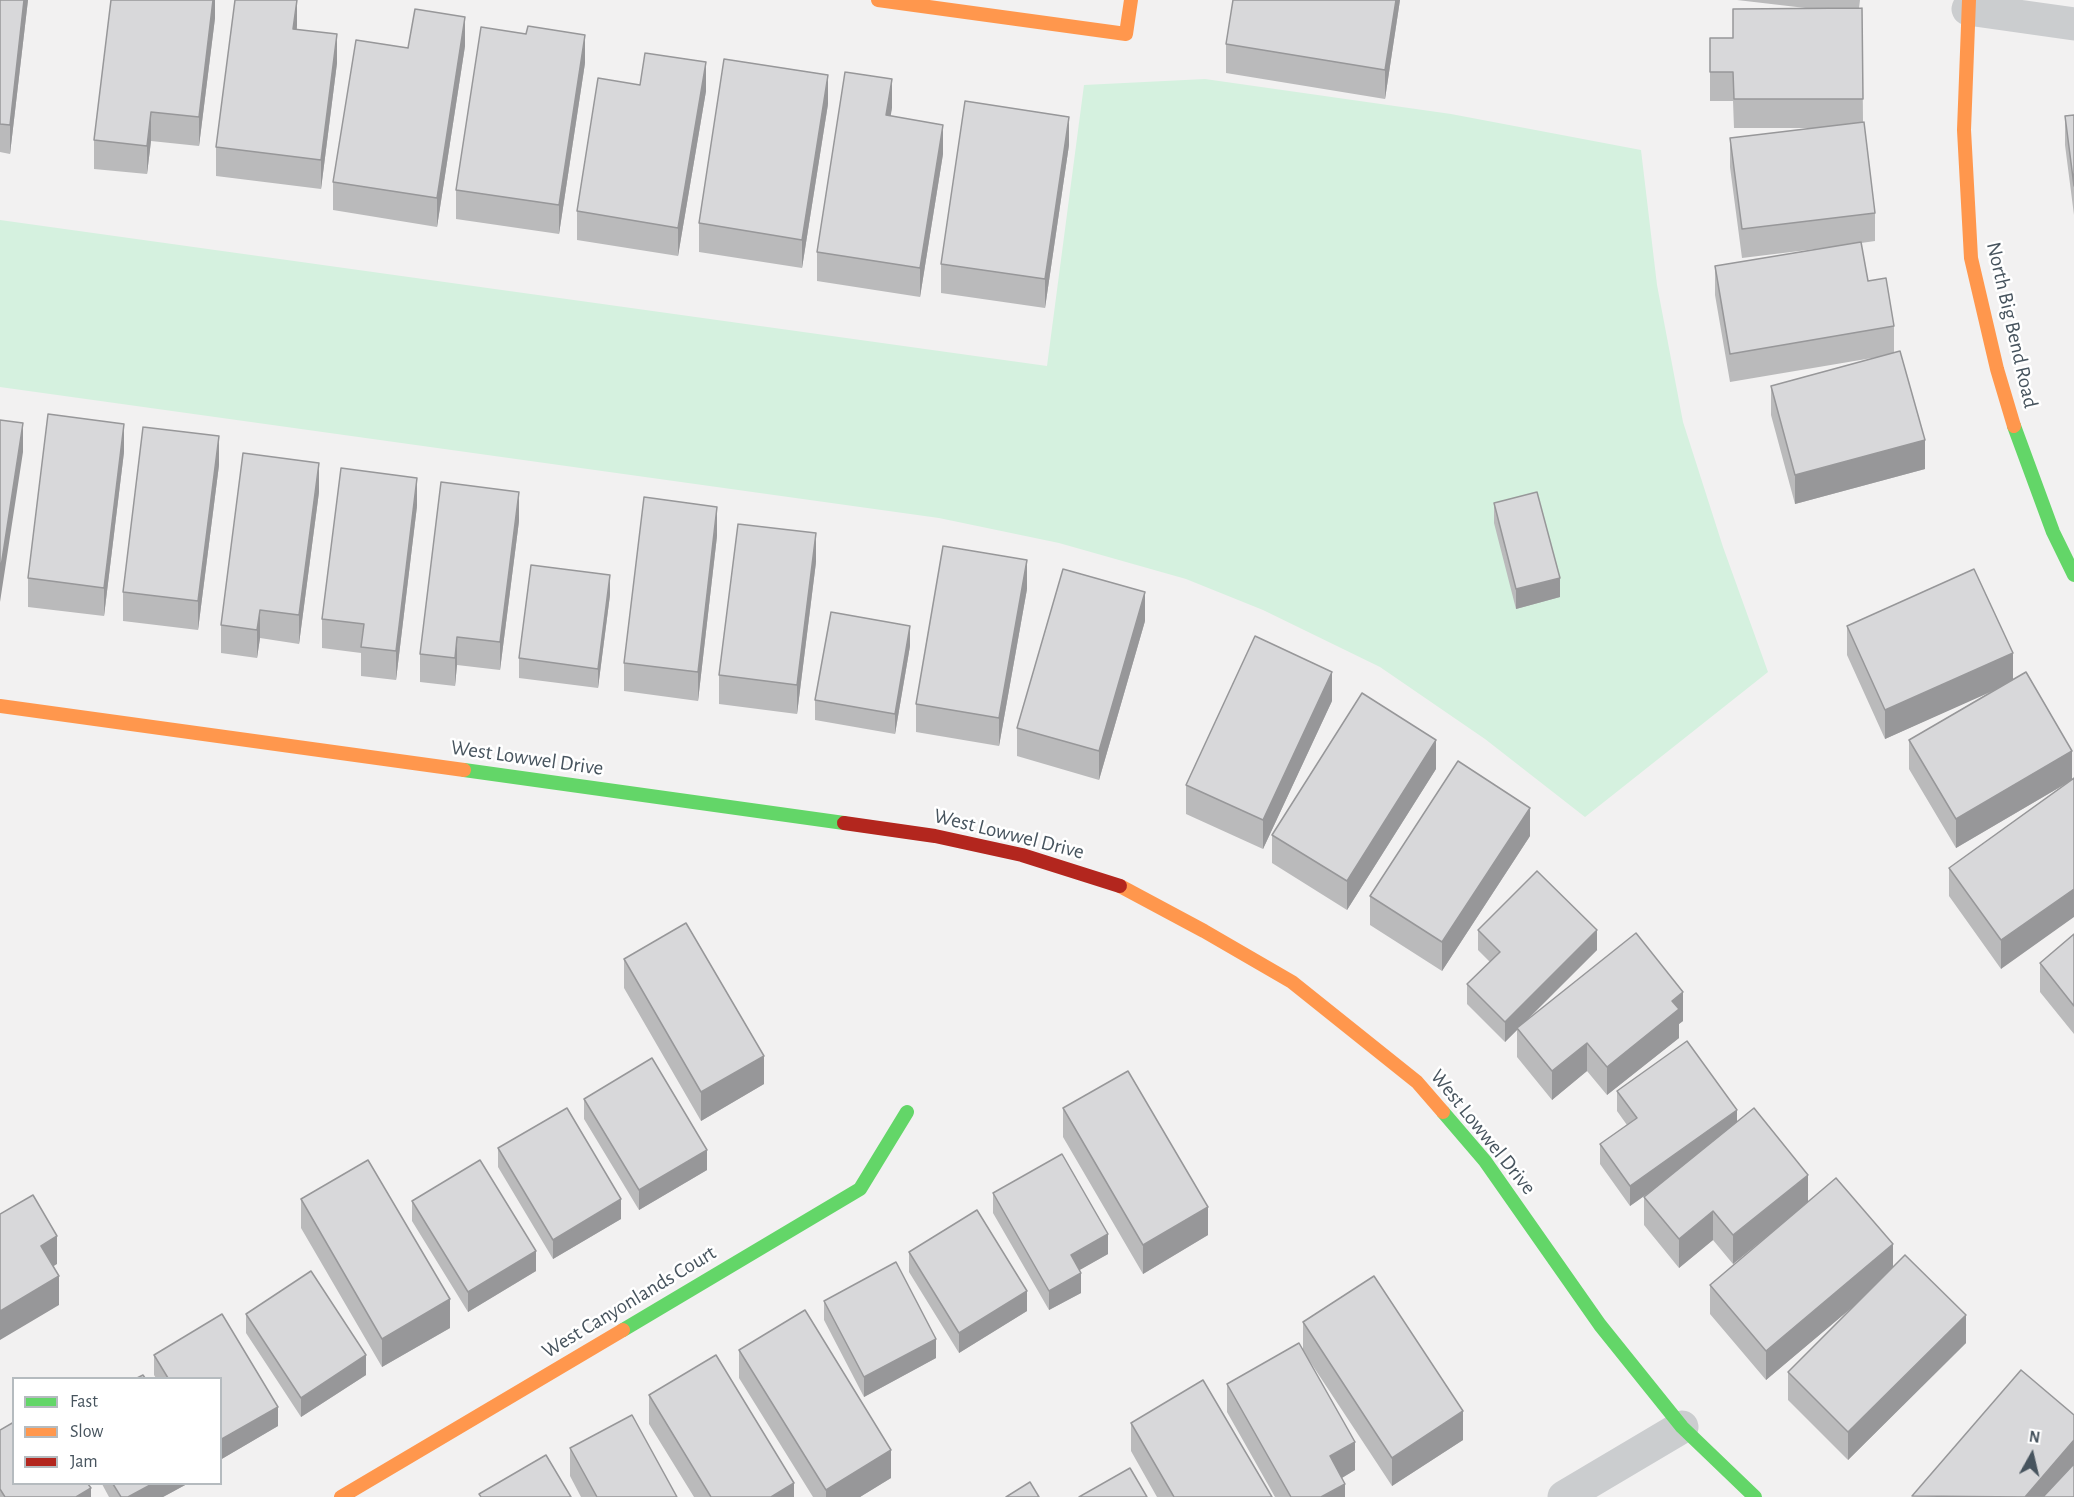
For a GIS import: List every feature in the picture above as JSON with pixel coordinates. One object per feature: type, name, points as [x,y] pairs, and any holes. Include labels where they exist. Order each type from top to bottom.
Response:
[{"type":"street","points":[[878,0],[1126,34],[1131,0]]},
{"type":"street","points":[[1969,5],[2074,24]]},
{"type":"street","name":"North Big Bend Road","points":[[1969,5],[1964,130],[1971,258],[1997,369],[2019,443],[2053,532],[2074,575]]},
{"type":"street","name":"West Lowwel Drive","points":[[0,706],[935,836],[1022,855],[1114,883],[1292,982],[1417,1082],[1485,1161],[1600,1325],[1682,1427],[1755,1497]]},
{"type":"street","name":"West Canyonlands Court","points":[[341,1497],[860,1189],[907,1112]]},
{"type":"street","points":[[1564,1497],[1682,1427]]},
{"type":"green space","points":[[1205,79],[1451,114],[1641,150],[1657,285],[1683,422],[1723,547],[1768,672],[1585,817],[1485,739],[1380,667],[1263,610],[1186,579],[1059,543],[939,518],[0,387],[0,220],[1047,366],[1084,85]]},
{"type":"building","points":[[0,0],[24,0],[10,125],[0,124]]},
{"type":"building","points":[[111,0],[213,0],[199,117],[151,112],[147,146],[94,140]]},
{"type":"building","points":[[235,0],[297,0],[293,29],[337,34],[321,160],[216,147]]},
{"type":"building","points":[[1233,0],[1396,0],[1385,70],[1226,44]]},
{"type":"building","points":[[1862,8],[1863,99],[1734,99],[1733,72],[1710,72],[1710,38],[1733,38],[1733,9]]},
{"type":"building","points":[[415,9],[465,17],[437,198],[333,182],[356,40],[408,48]]},
{"type":"building","points":[[528,26],[585,35],[559,205],[456,190],[481,27],[526,34]]},
{"type":"building","points":[[645,53],[706,62],[678,228],[577,211],[598,78],[640,85]]},
{"type":"building","points":[[724,59],[828,75],[802,240],[699,223]]},
{"type":"building","points":[[845,72],[892,79],[886,115],[943,125],[920,268],[817,252]]},
{"type":"building","points":[[965,101],[1069,117],[1045,279],[941,264]]},
{"type":"building","points":[[2074,115],[2074,186],[2065,116]]},
{"type":"building","points":[[1864,122],[1875,213],[1742,229],[1730,138]]},
{"type":"building","points":[[1861,242],[1868,281],[1886,278],[1894,326],[1730,354],[1715,266]]},
{"type":"building","points":[[1900,351],[1925,440],[1795,475],[1771,386]]},
{"type":"building","points":[[48,414],[124,424],[104,588],[28,578]]},
{"type":"building","points":[[0,420],[23,423],[0,573]]},
{"type":"building","points":[[143,427],[219,436],[198,601],[123,592]]},
{"type":"building","points":[[243,453],[319,463],[299,615],[260,610],[257,630],[221,625]]},
{"type":"building","points":[[341,468],[417,478],[396,651],[361,647],[364,624],[322,619]]},
{"type":"building","points":[[441,482],[519,492],[500,642],[457,637],[455,658],[420,654]]},
{"type":"building","points":[[1537,492],[1560,578],[1516,589],[1494,503]]},
{"type":"building","points":[[644,497],[717,507],[698,672],[624,663]]},
{"type":"building","points":[[738,524],[816,533],[797,685],[719,675]]},
{"type":"building","points":[[943,546],[1027,560],[999,718],[916,704]]},
{"type":"building","points":[[531,565],[610,575],[598,669],[519,658]]},
{"type":"building","points":[[1063,569],[1145,592],[1099,751],[1017,728]]},
{"type":"building","points":[[1974,569],[2013,653],[1885,710],[1847,626]]},
{"type":"building","points":[[831,612],[910,626],[895,714],[815,700]]},
{"type":"building","points":[[1255,636],[1332,672],[1263,820],[1186,785]]},
{"type":"building","points":[[2026,672],[2072,751],[1956,819],[1909,740]]},
{"type":"building","points":[[1362,693],[1436,740],[1347,881],[1272,835]]},
{"type":"building","points":[[1458,761],[1530,808],[1442,942],[1370,896]]},
{"type":"building","points":[[2074,778],[2074,889],[2001,940],[1949,868]]},
{"type":"building","points":[[1537,871],[1597,930],[1505,1022],[1467,984],[1500,952],[1478,930]]},
{"type":"building","points":[[686,923],[764,1056],[701,1092],[624,959]]},
{"type":"building","points":[[1636,933],[1683,992],[1672,1001],[1679,1009],[1607,1067],[1587,1043],[1552,1071],[1517,1028]]},
{"type":"building","points":[[2074,934],[2074,1006],[2040,963]]},
{"type":"building","points":[[1687,1041],[1737,1110],[1630,1186],[1600,1144],[1637,1118],[1617,1091]]},
{"type":"building","points":[[652,1058],[707,1150],[639,1190],[584,1099]]},
{"type":"building","points":[[1128,1071],[1208,1207],[1143,1245],[1063,1108]]},
{"type":"building","points":[[567,1108],[621,1199],[553,1240],[498,1148]]},
{"type":"building","points":[[1754,1108],[1808,1175],[1733,1235],[1713,1211],[1679,1239],[1644,1197]]},
{"type":"building","points":[[1062,1154],[1108,1234],[1071,1255],[1081,1273],[1049,1291],[993,1193]]},
{"type":"building","points":[[368,1160],[450,1299],[382,1339],[301,1199]]},
{"type":"building","points":[[480,1160],[536,1251],[468,1292],[412,1201]]},
{"type":"building","points":[[1836,1178],[1893,1244],[1766,1351],[1710,1285]]},
{"type":"building","points":[[33,1195],[57,1236],[41,1246],[59,1276],[0,1311],[0,1214]]},
{"type":"building","points":[[977,1210],[1027,1291],[959,1333],[909,1252]]},
{"type":"building","points":[[1905,1255],[1966,1315],[1848,1432],[1788,1372]]},
{"type":"building","points":[[896,1262],[936,1339],[864,1377],[824,1301]]},
{"type":"building","points":[[311,1271],[366,1355],[301,1398],[246,1314]]},
{"type":"building","points":[[1374,1276],[1463,1411],[1392,1458],[1303,1322]]},
{"type":"building","points":[[805,1310],[891,1450],[826,1490],[739,1350]]},
{"type":"building","points":[[222,1314],[278,1407],[222,1439],[222,1377],[167,1377],[154,1355]]},
{"type":"building","points":[[1299,1343],[1355,1442],[1330,1456],[1345,1484],[1321,1497],[1291,1497],[1227,1384]]},
{"type":"building","points":[[716,1355],[794,1483],[771,1497],[711,1497],[649,1395]]},
{"type":"building","points":[[2021,1370],[2074,1415],[2074,1440],[2025,1497],[1912,1496]]},
{"type":"building","points":[[1203,1380],[1272,1497],[1174,1497],[1131,1423]]},
{"type":"building","points":[[632,1415],[677,1497],[597,1497],[570,1448]]},
{"type":"building","points":[[12,1423],[12,1485],[89,1485],[91,1488],[76,1497],[5,1497],[0,1489],[0,1430]]},
{"type":"building","points":[[546,1455],[571,1497],[481,1497],[479,1494]]},
{"type":"building","points":[[2074,1464],[2074,1497],[2043,1497]]},
{"type":"building","points":[[1130,1468],[1147,1497],[1079,1497]]},
{"type":"building","points":[[1030,1482],[1039,1497],[1006,1497]]},
{"type":"building","points":[[114,1485],[150,1485],[128,1497],[121,1497]]},
{"type":"traffic: fast","points":[[2014,426],[2053,532],[2074,575]]},
{"type":"traffic: fast","points":[[464,770],[844,823]]},
{"type":"traffic: fast","points":[[623,1330],[860,1189],[907,1112]]},
{"type":"traffic: fast","points":[[1443,1112],[1485,1161],[1600,1325],[1682,1427],[1755,1497]]},
{"type":"traffic: slow","points":[[878,0],[1126,34],[1131,0]]},
{"type":"traffic: slow","points":[[1969,0],[1964,130],[1971,258],[1997,369],[2014,426]]},
{"type":"traffic: slow","points":[[0,706],[464,770]]},
{"type":"traffic: slow","points":[[1120,886],[1292,982],[1417,1082],[1443,1112]]},
{"type":"traffic: slow","points":[[341,1497],[623,1330]]},
{"type":"traffic: jam","points":[[844,823],[935,836],[1022,855],[1120,886]]}]
